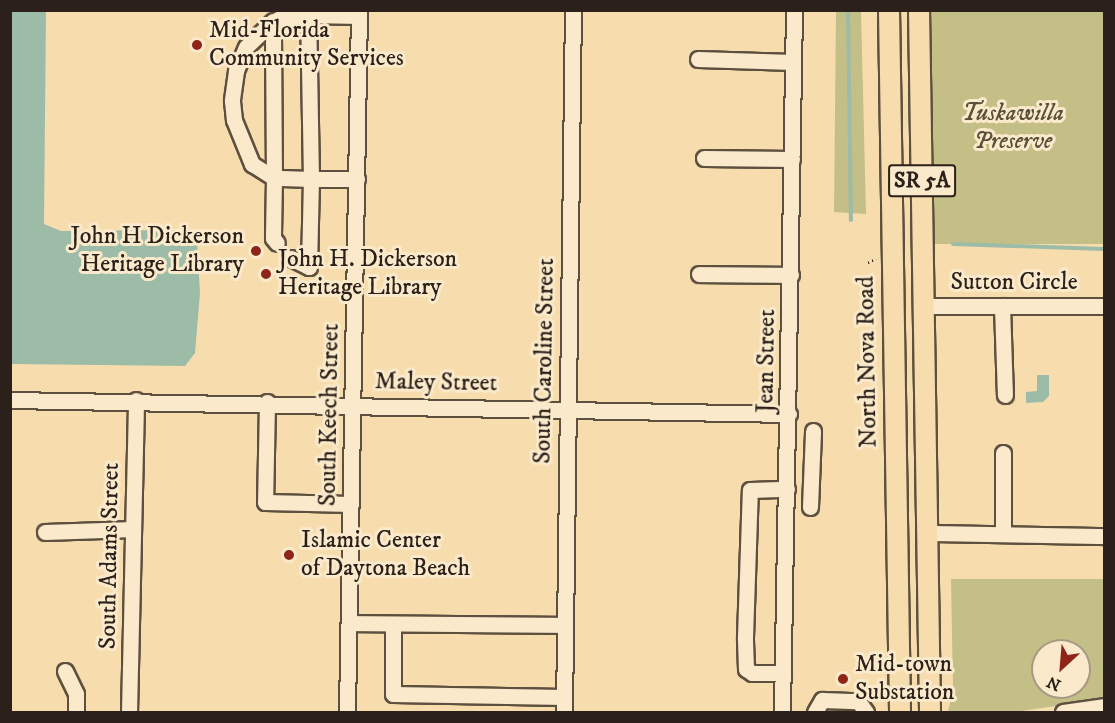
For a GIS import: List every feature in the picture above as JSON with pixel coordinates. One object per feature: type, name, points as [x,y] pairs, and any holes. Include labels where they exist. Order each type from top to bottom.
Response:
[{"type":"main road","name":"North Nova Road","points":[[889,10],[900,712]]},
{"type":"main road","name":"SR 5A","points":[[919,10],[930,712]]},
{"type":"main road","points":[[892,264],[923,306]]},
{"type":"main road","points":[[893,313],[908,325],[924,351]]},
{"type":"street","name":"South Caroline Street","points":[[564,712],[573,10]]},
{"type":"street","name":"Jean Street","points":[[782,712],[789,414],[794,10]]},
{"type":"street","points":[[357,179],[274,178],[252,165],[234,120],[232,101],[236,71],[246,47],[273,21],[308,15],[359,13]]},
{"type":"street","name":"South Keech Street","points":[[347,712],[359,13]]},
{"type":"street","points":[[291,258],[309,267],[311,179],[308,15]]},
{"type":"street","points":[[273,21],[275,240]]},
{"type":"street","points":[[698,59],[794,62]]},
{"type":"street","points":[[704,158],[792,159]]},
{"type":"street","points":[[699,274],[791,275]]},
{"type":"street","name":"Sutton Circle","points":[[923,306],[1104,306]]},
{"type":"street","points":[[1002,306],[1005,395]]},
{"type":"street","name":"Maley Street","points":[[10,400],[267,402],[789,414]]},
{"type":"street","name":"South Adams Street","points":[[129,712],[136,400]]},
{"type":"street","points":[[267,402],[265,502],[351,504]]},
{"type":"street","points":[[810,507],[813,431]]},
{"type":"street","points":[[1003,534],[1004,453]]},
{"type":"street","points":[[783,673],[752,673],[746,669],[745,637],[750,490],[787,489]]},
{"type":"street","points":[[45,532],[133,529]]},
{"type":"street","points":[[926,533],[1104,536]]},
{"type":"street","points":[[349,623],[565,625]]},
{"type":"street","points":[[393,624],[393,694],[564,697]]},
{"type":"street","points":[[65,671],[76,694],[76,712]]},
{"type":"street","points":[[815,712],[822,700],[858,701],[866,712]]},
{"type":"street","points":[[1063,712],[1104,706]]},
{"type":"green space","points":[[836,11],[861,11],[866,214],[834,212]]},
{"type":"green space","name":"Tuskawilla Preserve","points":[[919,11],[1104,11],[1104,244],[919,244]]},
{"type":"green space","points":[[951,579],[1104,579],[1104,699],[1015,712],[948,712],[953,689]]},
{"type":"shaded area","points":[[11,10],[46,11],[44,224],[61,231],[180,230],[197,240],[200,293],[195,353],[185,366],[11,364]]},
{"type":"shaded area","points":[[1037,375],[1049,375],[1049,396],[1043,402],[1026,403],[1026,392],[1037,391]]},
{"type":"waterway","points":[[848,10],[851,220]]},
{"type":"waterway","points":[[953,244],[1104,249]]},
{"type":"place","name":"Mid-Florida Community Services","points":[[197,45]]},
{"type":"place","name":"John H Dickerson Heritage Library","points":[[256,251]]},
{"type":"place","name":"John H. Dickerson Heritage Library","points":[[266,274]]},
{"type":"place","name":"Islamic Center of Daytona Beach","points":[[289,555]]},
{"type":"place","name":"Mid-town Substation","points":[[843,679]]}]
